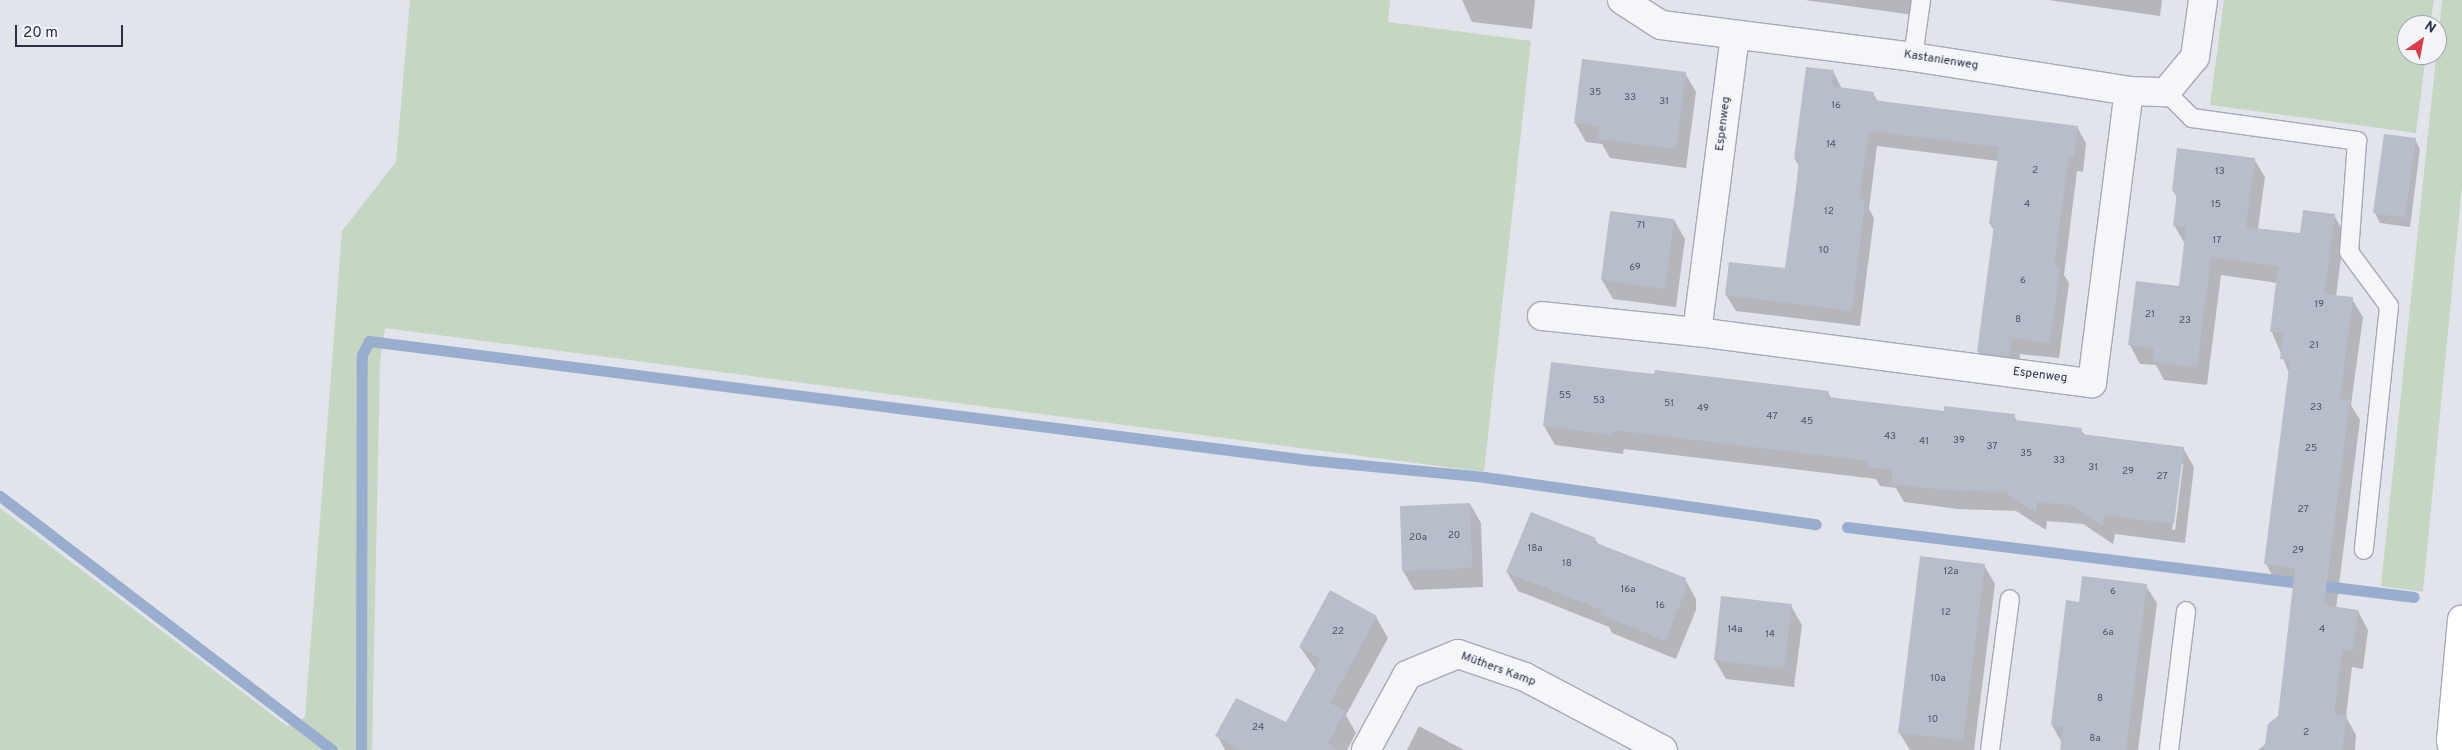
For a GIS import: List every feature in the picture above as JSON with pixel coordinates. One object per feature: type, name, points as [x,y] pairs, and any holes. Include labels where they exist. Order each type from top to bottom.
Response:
[{"type":"street","name":"Kastanienweg","points":[[1622,0],[1661,25],[1913,57],[2129,91],[2166,92]]},
{"type":"street","points":[[2166,92],[2196,56],[2203,0]]},
{"type":"street","name":"Espenweg","points":[[1697,332],[1735,35]]},
{"type":"street","name":"Espenweg","points":[[1542,316],[1697,332],[2092,383],[2129,91]]},
{"type":"street","points":[[2452,743],[2462,620]]},
{"type":"street","name":"Müthers Kamp","points":[[1366,750],[1407,675],[1458,654],[1525,678],[1663,750]]},
{"type":"lane","points":[[1913,57],[1921,0]]},
{"type":"lane","points":[[2166,92],[2192,118],[2358,141],[2349,252],[2389,306],[2364,550]]},
{"type":"lane","points":[[1990,750],[2010,599]]},
{"type":"lane","points":[[2169,750],[2186,611]]},
{"type":"green space","points":[[410,0],[1390,0],[1388,22],[1531,41],[1484,472],[385,328],[380,362],[372,750],[0,750],[0,508],[287,726],[305,717],[342,231],[396,162]]},
{"type":"green space","points":[[2224,0],[2434,0],[2432,15],[2397,15],[2397,65],[2425,65],[2416,133],[2210,105]]},
{"type":"green space","points":[[2442,0],[2462,0],[2462,185],[2423,592],[2381,586],[2435,65],[2447,65],[2447,15],[2440,15]]},
{"type":"building","points":[[1582,59],[1686,72],[1676,149],[1597,139],[1599,126],[1574,123]]},
{"type":"building","points":[[1806,67],[1834,70],[1832,86],[1874,92],[1873,100],[2078,126],[2074,157],[2069,156],[2054,265],[2060,266],[2050,343],[2012,338],[2009,357],[1977,352],[1994,225],[1989,224],[1999,147],[1869,131],[1859,200],[1865,201],[1852,311],[1725,295],[1729,262],[1785,268],[1799,160],[1794,159]]},
{"type":"building","points":[[2384,134],[2416,138],[2405,218],[2373,213]]},
{"type":"building","points":[[2177,148],[2255,158],[2246,227],[2300,233],[2303,210],[2335,214],[2324,294],[2353,297],[2340,399],[2350,400],[2324,605],[2358,610],[2353,651],[2342,649],[2334,714],[2347,716],[2342,750],[2264,750],[2268,724],[2278,716],[2295,568],[2264,564],[2290,360],[2280,359],[2283,333],[2270,332],[2278,266],[2211,257],[2197,367],[2152,362],[2154,349],[2128,345],[2136,281],[2179,286],[2186,227],[2173,226],[2177,191],[2172,191]]},
{"type":"building","points":[[1610,211],[1674,219],[1665,289],[1601,280]]},
{"type":"building","points":[[1551,362],[1654,374],[1655,370],[1829,391],[1828,397],[1944,411],[1944,406],[2015,414],[2014,420],[2082,428],[2081,434],[2184,447],[2174,524],[2104,515],[2103,526],[2071,505],[2037,502],[2036,512],[2004,492],[1946,490],[1892,484],[1892,470],[1868,467],[1869,461],[1614,430],[1613,435],[1543,426]]},
{"type":"building","points":[[1470,503],[1472,568],[1402,571],[1400,506]]},
{"type":"building","points":[[1531,512],[1596,538],[1594,542],[1686,578],[1686,590],[1665,641],[1600,614],[1601,610],[1506,572]]},
{"type":"building","points":[[1920,556],[1985,564],[1963,740],[1898,733]]},
{"type":"building","points":[[2082,576],[2147,584],[2126,750],[2060,750],[2063,727],[2051,725],[2066,600],[2079,602]]},
{"type":"building","points":[[1330,590],[1377,616],[1330,703],[1345,711],[1328,744],[1338,750],[1242,750],[1215,736],[1236,698],[1286,722],[1321,659],[1299,647]]},
{"type":"building","points":[[1721,596],[1792,604],[1784,669],[1714,660]]},
{"type":"waterway","points":[[361,750],[362,355],[369,341],[1309,460],[1484,477],[1816,524]]},
{"type":"waterway","points":[[0,496],[332,750]]},
{"type":"waterway","points":[[1847,527],[2414,597]]}]
